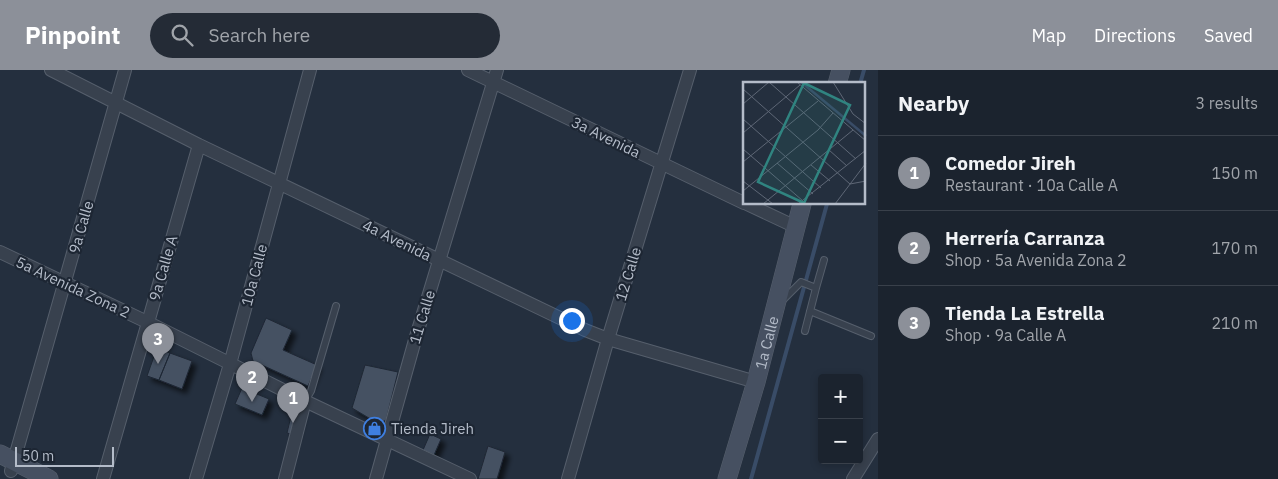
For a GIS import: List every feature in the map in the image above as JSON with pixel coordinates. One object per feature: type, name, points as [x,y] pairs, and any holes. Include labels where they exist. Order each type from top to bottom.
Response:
[{"type":"street","name":"4a Avenida","points":[[50,70],[199,145],[561,319],[608,339],[756,382]]},
{"type":"street","name":"9a Calle","points":[[11,466],[65,284],[125,70]]},
{"type":"street","name":"10a Calle","points":[[196,479],[230,364],[310,70]]},
{"type":"street","name":"3a Avenida","points":[[468,70],[495,76],[661,164],[743,202]]},
{"type":"street","name":"12 Calle","points":[[568,479],[608,339],[690,70]]},
{"type":"street","name":"11 Calle","points":[[376,479],[438,260],[495,76]]},
{"type":"street","name":"9a Calle A","points":[[103,479],[199,145]]},
{"type":"street","name":"3a Avenida","points":[[749,205],[796,227]]},
{"type":"street","name":"1a Calle","points":[[727,479],[756,382],[802,205]]},
{"type":"street","name":"5a Avenida Zona 2","points":[[0,252],[148,322],[305,401],[470,479]]},
{"type":"street","points":[[285,479],[305,401]]},
{"type":"street","points":[[853,479],[878,439]]},
{"type":"street","points":[[11,466],[50,479]]},
{"type":"lane","points":[[805,331],[814,287],[824,260]]},
{"type":"lane","points":[[775,309],[801,282],[814,287]]},
{"type":"lane","points":[[305,401],[311,391],[336,306]]},
{"type":"lane","points":[[810,310],[871,336]]},
{"type":"building","points":[[266,318],[292,330],[283,350],[317,365],[308,386],[253,361],[251,353]]},
{"type":"building","points":[[157,348],[170,353],[159,380],[147,376]]},
{"type":"building","points":[[170,353],[192,361],[182,389],[159,380]]},
{"type":"building","points":[[365,365],[398,372],[386,420],[379,424],[352,408]]},
{"type":"building","points":[[242,388],[269,399],[262,415],[235,404]]},
{"type":"building","points":[[292,412],[300,414],[294,435],[287,433]]},
{"type":"building","points":[[430,434],[441,439],[434,455],[423,450]]},
{"type":"building","points":[[488,446],[505,452],[497,479],[478,479]]},
{"type":"waterway","points":[[861,82],[864,70]]},
{"type":"waterway","points":[[751,479],[827,205]]},
{"type":"place","name":"Tienda La Estrella","points":[[158,364]]},
{"type":"place","name":"Herrería Carranza","points":[[252,402]]},
{"type":"place","name":"Comedor Jireh","points":[[293,423]]},
{"type":"place","name":"Tienda Jireh","points":[[375,428]]}]
